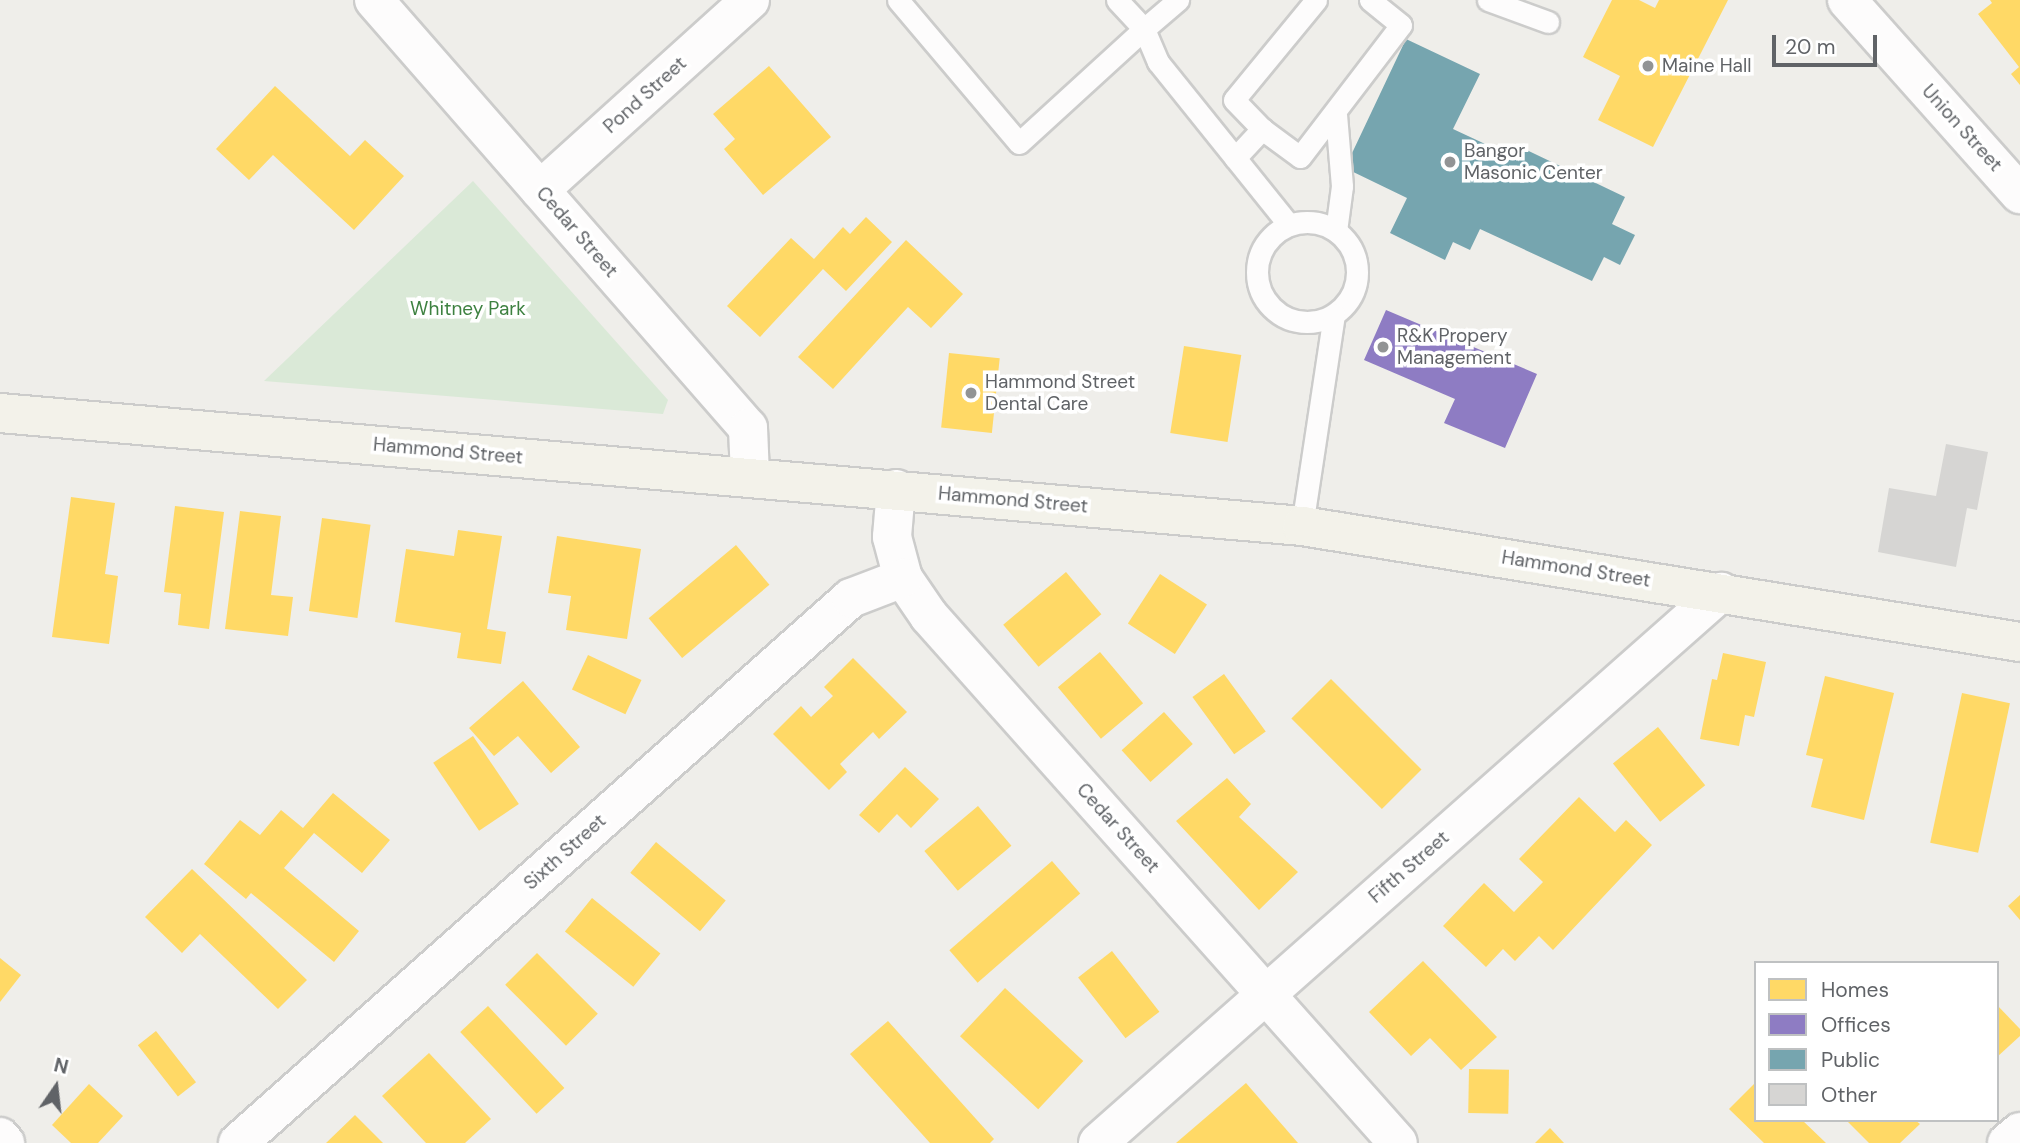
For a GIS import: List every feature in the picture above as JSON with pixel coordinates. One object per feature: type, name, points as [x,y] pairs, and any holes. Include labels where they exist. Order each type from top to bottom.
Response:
[{"type":"main road","name":"Hammond Street","points":[[0,413],[1302,526],[2020,642]]},
{"type":"street","name":"Cedar Street","points":[[374,0],[748,428],[750,476]]},
{"type":"street","name":"Pond Street","points":[[540,190],[750,0]]},
{"type":"street","name":"Union Street","points":[[1847,0],[2020,194]]},
{"type":"street","name":"Cedar Street","points":[[896,489],[892,537],[903,578],[929,616],[1398,1143]]},
{"type":"street","name":"Sixth Street","points":[[238,1143],[843,605],[903,578]]},
{"type":"street","name":"Fifth Street","points":[[1098,1143],[1721,593]]},
{"type":"street","points":[[2007,1143],[2020,1132]]},
{"type":"street","points":[[0,1137],[5,1143]]},
{"type":"lane","points":[[898,0],[1019,143],[1178,0]]},
{"type":"lane","points":[[1117,0],[1144,29],[1158,62],[1289,225]]},
{"type":"lane","points":[[1316,0],[1234,100],[1262,129],[1300,157],[1336,115],[1401,25],[1370,0]]},
{"type":"lane","points":[[1488,0],[1548,22]]},
{"type":"lane","points":[[1336,115],[1342,186],[1336,231]]},
{"type":"lane","points":[[1235,158],[1262,129]]},
{"type":"lane","points":[[1302,526],[1334,314],[1354,289],[1357,274],[1351,250],[1336,231],[1321,224],[1289,225],[1274,234],[1258,262],[1262,295],[1272,308],[1302,322],[1334,314]]},
{"type":"green space","name":"Whitney Park","points":[[473,181],[668,400],[663,414],[264,381]]},
{"type":"building: Homes","name":"Maine Hall","points":[[1612,0],[1639,0],[1655,8],[1659,0],[1728,0],[1653,147],[1598,120],[1620,76],[1583,57]]},
{"type":"building: Homes","points":[[1990,0],[2020,0],[2020,85],[2011,74],[2019,67],[1978,14],[1992,3]]},
{"type":"building: Homes","points":[[769,66],[831,137],[763,195],[724,149],[735,139],[713,114]]},
{"type":"building: Homes","points":[[275,86],[350,156],[365,140],[404,176],[354,230],[273,155],[249,180],[216,149]]},
{"type":"building: Homes","points":[[866,217],[892,242],[846,291],[823,269],[760,337],[727,306],[791,238],[814,259],[843,227],[850,234]]},
{"type":"building: Homes","points":[[906,240],[963,294],[931,328],[908,307],[833,389],[798,357]]},
{"type":"building: Homes","points":[[1184,346],[1241,355],[1228,442],[1170,433]]},
{"type":"building: Homes","name":"Hammond Street Dental Care","points":[[949,353],[1000,358],[992,433],[941,428]]},
{"type":"building: Homes","points":[[71,497],[115,503],[105,574],[118,576],[109,644],[52,637]]},
{"type":"building: Homes","points":[[175,506],[224,512],[209,629],[178,625],[181,594],[164,592]]},
{"type":"building: Homes","points":[[240,511],[281,516],[271,595],[293,597],[288,636],[225,629]]},
{"type":"building: Homes","points":[[322,518],[371,525],[357,618],[309,611]]},
{"type":"building: Homes","points":[[458,530],[502,536],[487,629],[506,632],[501,664],[457,658],[461,633],[395,622],[406,549],[454,556]]},
{"type":"building: Homes","points":[[557,536],[641,549],[627,639],[566,630],[571,596],[548,593]]},
{"type":"building: Homes","points":[[736,545],[769,585],[682,658],[649,618]]},
{"type":"building: Homes","points":[[1066,572],[1101,614],[1039,667],[1003,625]]},
{"type":"building: Homes","points":[[1160,574],[1207,604],[1175,654],[1128,623]]},
{"type":"building: Homes","points":[[1100,652],[1143,703],[1101,739],[1058,687]]},
{"type":"building: Homes","points":[[1723,653],[1766,662],[1754,717],[1745,715],[1739,746],[1700,739],[1712,679],[1717,680]]},
{"type":"building: Homes","points":[[588,655],[641,680],[625,714],[572,689]]},
{"type":"building: Homes","points":[[853,658],[907,712],[879,739],[873,732],[840,764],[847,772],[829,790],[773,734],[801,706],[811,717],[833,696],[824,687]]},
{"type":"building: Homes","points":[[1224,674],[1266,731],[1234,754],[1192,697]]},
{"type":"building: Homes","points":[[1825,676],[1894,693],[1864,820],[1811,807],[1823,759],[1806,755]]},
{"type":"building: Homes","points":[[1331,679],[1422,770],[1382,809],[1291,719]]},
{"type":"building: Homes","points":[[523,681],[580,747],[551,773],[518,736],[494,756],[469,728]]},
{"type":"building: Homes","points":[[1962,693],[2010,703],[1978,853],[1930,843]]},
{"type":"building: Homes","points":[[1164,712],[1193,744],[1150,782],[1122,750]]},
{"type":"building: Homes","points":[[1658,727],[1705,785],[1660,822],[1613,764]]},
{"type":"building: Homes","points":[[473,736],[519,804],[479,831],[433,763]]},
{"type":"building: Homes","points":[[905,767],[939,799],[911,828],[897,814],[879,833],[859,815]]},
{"type":"building: Homes","points":[[1227,778],[1251,804],[1239,817],[1298,872],[1259,910],[1176,821]]},
{"type":"building: Homes","points":[[333,793],[390,840],[362,873],[314,833],[284,868],[359,931],[334,962],[251,893],[246,899],[204,864],[240,820],[260,835],[281,810],[303,828]]},
{"type":"building: Homes","points":[[1579,797],[1615,832],[1626,820],[1652,845],[1553,950],[1539,936],[1515,961],[1503,949],[1486,967],[1443,926],[1484,883],[1514,912],[1543,882],[1519,859]]},
{"type":"building: Homes","points":[[978,806],[1011,846],[958,891],[924,851]]},
{"type":"building: Homes","points":[[656,842],[726,900],[700,931],[630,873]]},
{"type":"building: Homes","points":[[1052,861],[1080,893],[978,983],[949,950]]},
{"type":"building: Homes","points":[[192,869],[307,980],[278,1009],[200,934],[182,953],[145,917]]},
{"type":"building: Homes","points":[[2020,895],[2020,920],[2008,906]]},
{"type":"building: Homes","points":[[592,898],[660,953],[633,987],[565,931]]},
{"type":"building: Homes","points":[[1112,951],[1159,1012],[1126,1038],[1078,977]]},
{"type":"building: Homes","points":[[537,953],[598,1014],[566,1046],[505,985]]},
{"type":"building: Homes","points":[[0,958],[21,975],[0,1002]]},
{"type":"building: Homes","points":[[1423,961],[1497,1037],[1461,1070],[1430,1038],[1411,1056],[1369,1012]]},
{"type":"building: Homes","points":[[1005,988],[1083,1061],[1038,1109],[960,1036]]},
{"type":"building: Homes","points":[[488,1006],[564,1088],[537,1114],[460,1032]]},
{"type":"building: Homes","points":[[1999,1007],[2020,1029],[2020,1036],[1999,1055]]},
{"type":"building: Homes","points":[[888,1021],[994,1139],[990,1143],[930,1143],[850,1054]]},
{"type":"building: Homes","points":[[156,1031],[196,1082],[178,1096],[138,1045]]},
{"type":"building: Homes","points":[[429,1053],[491,1119],[465,1143],[426,1143],[382,1096]]},
{"type":"building: Homes","points":[[1469,1069],[1509,1070],[1508,1114],[1468,1113]]},
{"type":"building: Homes","points":[[1246,1083],[1298,1143],[1176,1143]]},
{"type":"building: Homes","points":[[89,1084],[123,1116],[98,1143],[71,1143],[52,1125]]},
{"type":"building: Homes","points":[[1754,1084],[1754,1122],[1804,1122],[1826,1143],[1764,1143],[1729,1109]]},
{"type":"building: Homes","points":[[355,1115],[383,1143],[326,1143]]},
{"type":"building: Homes","points":[[1848,1122],[1920,1124],[1900,1143],[1869,1143]]},
{"type":"building: Homes","points":[[1550,1128],[1564,1143],[1535,1143]]},
{"type":"building: Offices","points":[[1386,310],[1537,374],[1505,448],[1444,423],[1455,399],[1364,360]]},
{"type":"building: Public","name":"Bangor Masonic Center","points":[[1406,39],[1480,74],[1453,129],[1513,157],[1518,146],[1625,197],[1612,224],[1635,235],[1620,265],[1604,257],[1592,281],[1480,229],[1470,250],[1453,242],[1445,260],[1390,233],[1407,198],[1345,168]]},
{"type":"building: Other","points":[[1946,444],[1988,452],[1977,510],[1967,508],[1956,567],[1878,552],[1889,488],[1936,496]]},
{"type":"place","name":"Maine Hall","points":[[1648,66]]},
{"type":"place","name":"Bangor Masonic Center","points":[[1450,162]]},
{"type":"place","name":"R&K Propery Management","points":[[1383,347]]},
{"type":"place","name":"Hammond Street Dental Care","points":[[971,393]]}]
